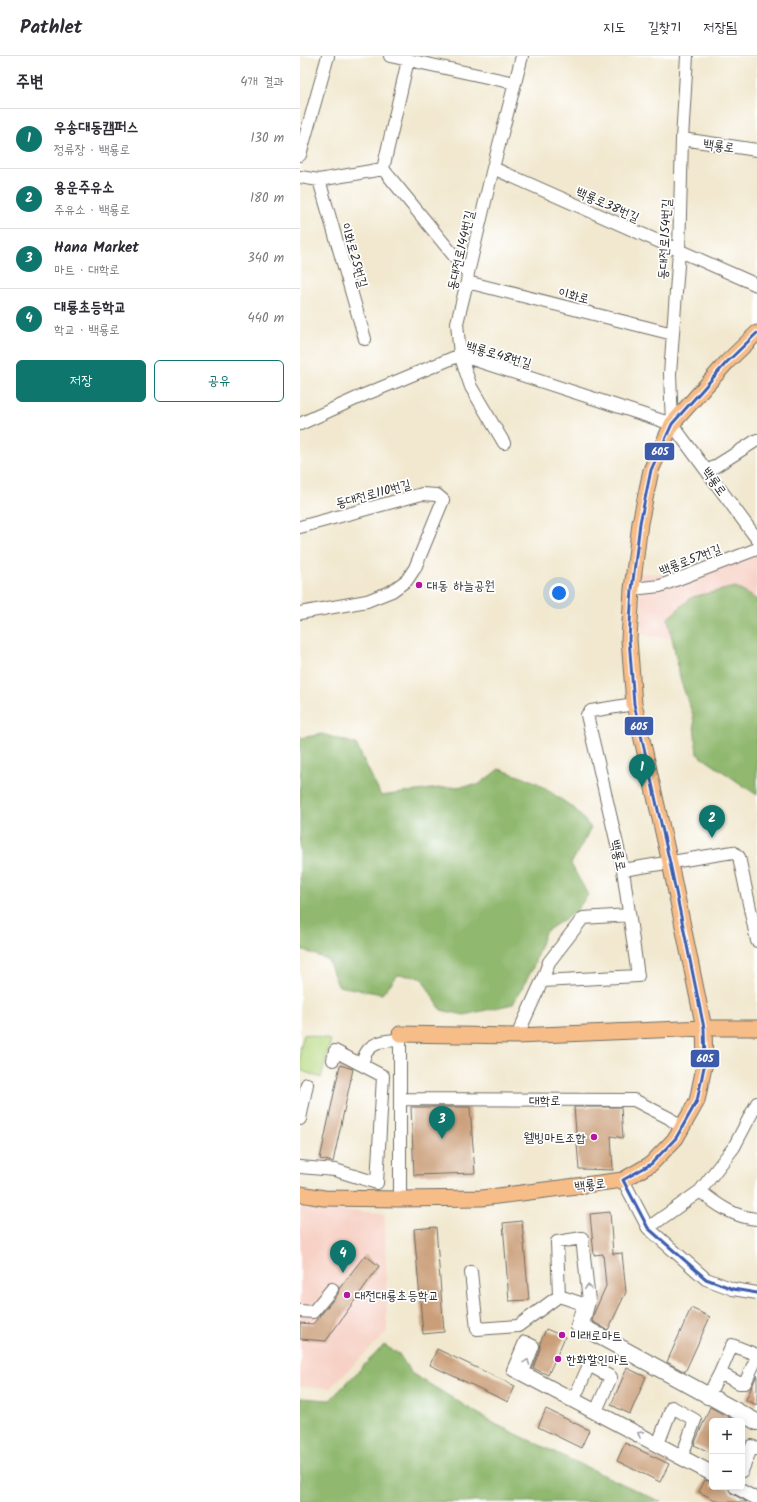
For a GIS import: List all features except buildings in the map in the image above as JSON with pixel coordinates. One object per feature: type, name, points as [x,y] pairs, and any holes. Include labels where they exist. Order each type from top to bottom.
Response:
[{"type":"main road","name":"백룡로","points":[[300,1194],[324,1198],[482,1198],[623,1180],[651,1164],[676,1138],[697,1101],[705,1062],[704,1028],[670,863],[634,704],[629,639],[632,589],[640,523],[651,470],[672,424],[727,362],[757,333]]},
{"type":"main road","points":[[400,1037],[517,1036],[704,1028],[757,1028]]},
{"type":"street","points":[[300,155],[328,56]]},
{"type":"street","points":[[390,56],[514,83]]},
{"type":"street","name":"동대전로144번길","points":[[504,443],[471,387],[460,355],[457,323],[492,168],[522,56]]},
{"type":"street","name":"동대전로154번길","points":[[672,424],[670,374],[679,251],[682,139],[687,56]]},
{"type":"street","points":[[383,169],[408,60]]},
{"type":"street","name":"백룡로","points":[[682,139],[757,150]]},
{"type":"street","name":"백룡로38번길","points":[[492,168],[757,285]]},
{"type":"street","points":[[300,177],[319,180],[383,169]]},
{"type":"street","points":[[383,169],[468,278]]},
{"type":"street","name":"이화로25번길","points":[[319,180],[365,339]]},
{"type":"street","name":"이화로","points":[[468,278],[673,334]]},
{"type":"street","name":"백룡로48번길","points":[[300,424],[364,395],[460,355],[672,424]]},
{"type":"street","name":"백룡로","points":[[672,424],[757,539]]},
{"type":"street","points":[[708,471],[757,440]]},
{"type":"street","name":"동대전로110번길","points":[[300,527],[422,494],[437,495],[444,500],[415,568],[407,580],[392,592],[367,601],[300,613]]},
{"type":"street","name":"백룡로57번길","points":[[632,589],[660,586],[757,549]]},
{"type":"street","name":"백룡로","points":[[542,981],[638,976],[623,870],[586,715],[590,711],[634,704]]},
{"type":"street","points":[[623,870],[733,852],[739,857],[757,941]]},
{"type":"street","points":[[517,1036],[549,962],[583,918],[629,915]]},
{"type":"street","points":[[362,1065],[366,1052],[377,1043],[400,1037],[400,1199]]},
{"type":"street","points":[[300,1167],[335,1170],[377,1183],[384,1076],[335,1051],[333,1060]]},
{"type":"street","points":[[300,1119],[307,1084]]},
{"type":"street","name":"대학로","points":[[401,1099],[634,1100],[669,1118],[682,1128]]},
{"type":"street","points":[[648,1228],[700,1191],[734,1147],[757,1103]]},
{"type":"street","points":[[623,1180],[648,1228],[706,1278],[733,1289],[757,1293]]},
{"type":"street","points":[[700,1191],[717,1205],[734,1214],[757,1220]]},
{"type":"street","points":[[559,1296],[557,1242],[582,1238],[589,1301],[583,1325],[757,1424]]},
{"type":"street","points":[[471,1272],[477,1329],[518,1326],[559,1296]]},
{"type":"street","points":[[300,1311],[313,1312],[332,1289]]},
{"type":"street","points":[[559,1296],[583,1304],[577,1326],[708,1396],[757,1420]]},
{"type":"street","points":[[709,1472],[513,1370],[525,1342],[533,1346],[523,1372],[682,1456],[709,1472]]},
{"type":"street","points":[[708,1396],[732,1345],[757,1356],[745,1383],[739,1383],[720,1373]]},
{"type":"street","points":[[574,1399],[589,1365],[611,1377],[596,1411]]},
{"type":"street","points":[[658,1444],[672,1407],[694,1420],[682,1456]]},
{"type":"street","points":[[745,1464],[752,1446],[757,1449]]},
{"type":"street","points":[[742,1490],[757,1497]]},
{"type":"street","points":[[745,1490],[757,1497]]},
{"type":"shaded area","points":[[757,544],[757,626],[678,638],[652,637],[642,634],[639,573],[675,574]]},
{"type":"shaded area","points":[[300,1208],[385,1213],[387,1332],[330,1388],[300,1387]]},
{"type":"green space","points":[[735,587],[757,600],[757,795],[697,754],[693,715],[681,682],[668,618],[692,597]]},
{"type":"green space","points":[[322,734],[356,744],[381,796],[439,788],[478,785],[499,769],[536,782],[575,809],[591,828],[571,864],[588,895],[575,912],[545,932],[532,970],[513,1004],[464,1015],[441,1010],[421,977],[398,975],[382,994],[338,986],[328,960],[301,949],[300,950],[300,738]]},
{"type":"green space","points":[[304,1034],[331,1040],[321,1078],[300,1070],[300,1049]]},
{"type":"green space","points":[[384,1345],[399,1354],[411,1373],[497,1425],[661,1502],[300,1502],[300,1398],[330,1400]]},
{"type":"transit line","name":"605","points":[[623,1180],[651,1164],[676,1138],[697,1101],[705,1062],[704,1028],[670,863],[634,704],[629,639],[632,589],[640,523],[651,470],[672,424],[727,362],[757,333]]},
{"type":"transit line","name":"605","points":[[623,1180],[648,1228],[706,1279],[733,1289],[757,1293]]},
{"type":"place","name":"대동 하늘공원","points":[[419,585]]},
{"type":"place","name":"우송대동캠퍼스","points":[[642,787]]},
{"type":"place","name":"용운주유소","points":[[712,838]]},
{"type":"place","name":"웰빙마트조합","points":[[594,1137]]},
{"type":"place","name":"Hana Market","points":[[442,1139]]},
{"type":"place","name":"대룡초등학교","points":[[343,1273]]},
{"type":"place","name":"대전대룡초등학교","points":[[347,1295]]},
{"type":"place","name":"미래로마트","points":[[562,1335]]},
{"type":"place","name":"한화할인마트","points":[[558,1359]]}]
